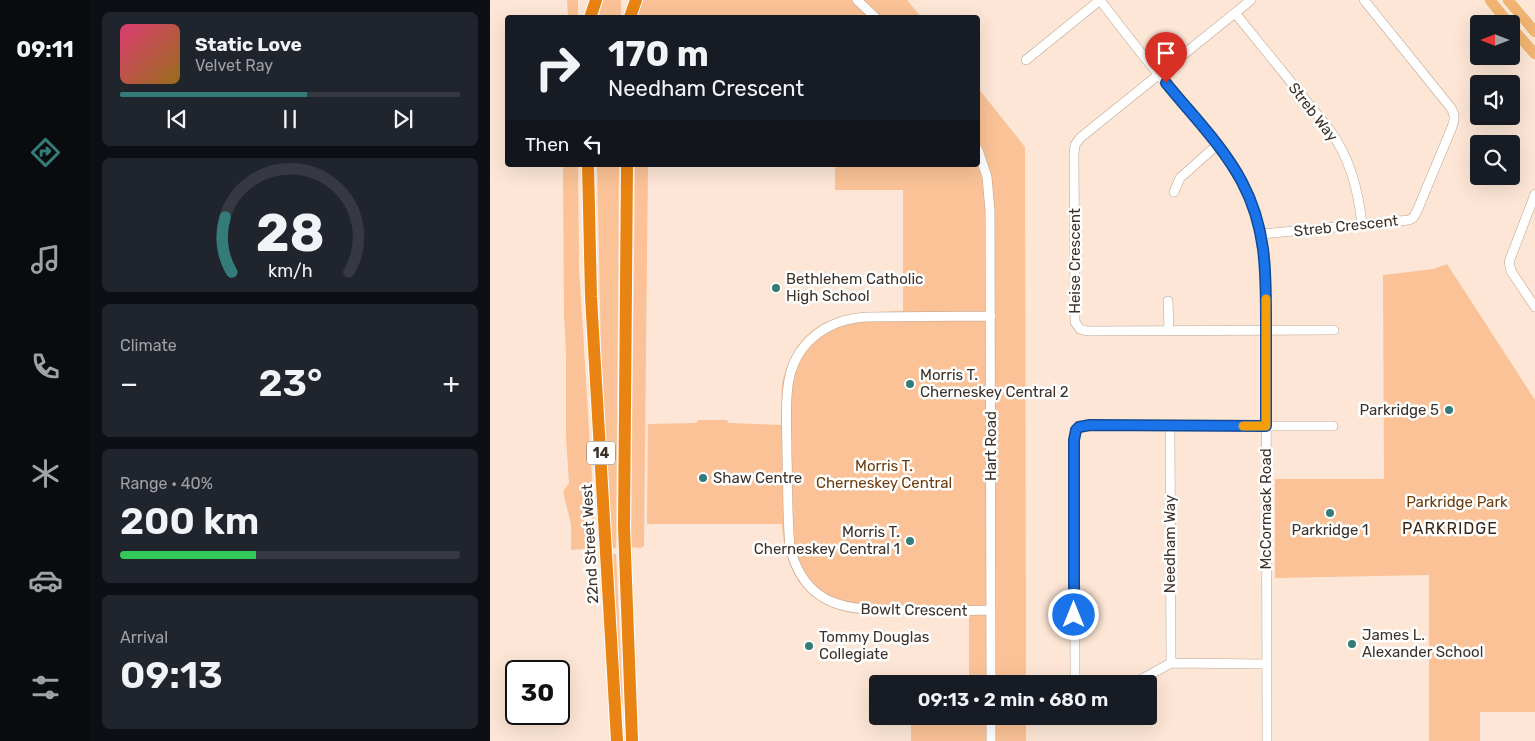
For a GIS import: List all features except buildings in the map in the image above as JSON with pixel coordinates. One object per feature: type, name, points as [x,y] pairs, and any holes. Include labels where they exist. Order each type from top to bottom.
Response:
[{"type":"highway","points":[[589,0],[589,15]]},
{"type":"highway","points":[[590,15],[596,0]]},
{"type":"highway","points":[[630,0],[630,15]]},
{"type":"highway","points":[[631,15],[636,0]]},
{"type":"highway","name":"22nd Street West","points":[[588,167],[591,297],[617,741]]},
{"type":"highway","name":"14","points":[[627,167],[624,526],[632,741]]},
{"type":"main road","points":[[1490,0],[1502,15]]},
{"type":"main road","points":[[1508,0],[1535,32]]},
{"type":"main road","points":[[1520,37],[1535,54]]},
{"type":"street","points":[[856,0],[873,15]]},
{"type":"street","points":[[1026,60],[1100,0]]},
{"type":"street","name":"McCormack Road","points":[[1100,0],[1217,145],[1243,184],[1254,208],[1261,234],[1265,260],[1266,330],[1267,741]]},
{"type":"street","points":[[1159,75],[1251,0]]},
{"type":"street","name":"Streb Crescent","points":[[1261,234],[1409,220],[1416,215],[1455,119],[1451,108],[1364,0]]},
{"type":"street","name":"Streb Way","points":[[1235,13],[1339,144],[1352,171],[1362,224]]},
{"type":"street","name":"Heise Crescent","points":[[1159,75],[1080,138],[1075,146],[1075,322],[1084,331],[1334,330]]},
{"type":"street","points":[[1174,192],[1180,178],[1217,145]]},
{"type":"street","name":"Hart Road","points":[[980,156],[987,177],[990,199],[991,675]]},
{"type":"street","points":[[1535,194],[1509,262],[1511,271],[1535,308]]},
{"type":"street","points":[[1168,301],[1169,330]]},
{"type":"street","name":"Bowlt Crescent","points":[[991,316],[867,317],[848,319],[832,324],[812,337],[800,351],[789,375],[787,400],[790,547],[795,566],[806,583],[829,601],[856,609],[991,610]]},
{"type":"street","points":[[1075,675],[1074,440],[1076,430],[1083,425],[1333,426]]},
{"type":"street","name":"Needham Way","points":[[1170,425],[1171,663]]},
{"type":"street","points":[[1149,675],[1171,663],[1266,664]]},
{"type":"street","points":[[991,725],[991,741]]},
{"type":"green space","points":[[567,0],[578,0],[578,15],[568,15]]},
{"type":"green space","points":[[602,0],[621,0],[621,15],[600,15]]},
{"type":"green space","points":[[641,0],[907,0],[919,15],[638,15]]},
{"type":"green space","name":"Morris T. Cherneskey Central","points":[[980,91],[1025,147],[1026,675],[969,675],[969,615],[860,614],[831,607],[818,600],[807,591],[791,568],[783,540],[782,524],[647,524],[648,424],[727,420],[728,423],[781,425],[783,378],[792,356],[802,341],[813,330],[840,317],[855,314],[903,311],[903,190],[835,190],[835,167],[980,167]]},
{"type":"green space","points":[[563,167],[578,167],[579,268],[595,526],[589,513],[587,515],[594,548],[571,550],[571,524],[563,492],[569,483],[566,437]]},
{"type":"green space","points":[[597,167],[619,167],[616,548],[611,548],[601,349]]},
{"type":"green space","points":[[635,167],[648,167],[644,546],[640,548],[631,547]]},
{"type":"green space","name":"Parkridge Park","points":[[1447,264],[1535,400],[1535,712],[1480,712],[1480,741],[1429,741],[1429,575],[1275,578],[1275,479],[1384,479],[1383,275],[1434,269]]},
{"type":"green space","points":[[610,554],[616,554],[623,705],[619,704]]},
{"type":"green space","points":[[911,725],[1026,725],[1026,741],[911,741]]},
{"type":"slow traffic","points":[[1243,426],[1266,426],[1266,299]]},
{"type":"place","name":"Bethlehem Catholic High School","points":[[776,288]]},
{"type":"place","name":"Morris T. Cherneskey Central 2","points":[[910,384]]},
{"type":"place","name":"Parkridge 5","points":[[1449,410]]},
{"type":"place","name":"Shaw Centre","points":[[703,478]]},
{"type":"place","name":"Parkridge 1","points":[[1330,513]]},
{"type":"place","name":"Morris T. Cherneskey Central 1","points":[[910,541]]},
{"type":"place","name":"James L. Alexander School","points":[[1352,644]]},
{"type":"place","name":"Tommy Douglas Collegiate","points":[[809,646]]},
{"type":"district","name":"PARKRIDGE","points":[[1450,528]]},
{"type":"route","points":[[1074,615],[1074,440],[1076,430],[1079,427],[1083,425],[1266,426],[1265,260],[1258,220],[1238,174],[1217,145],[1166,83]]}]
